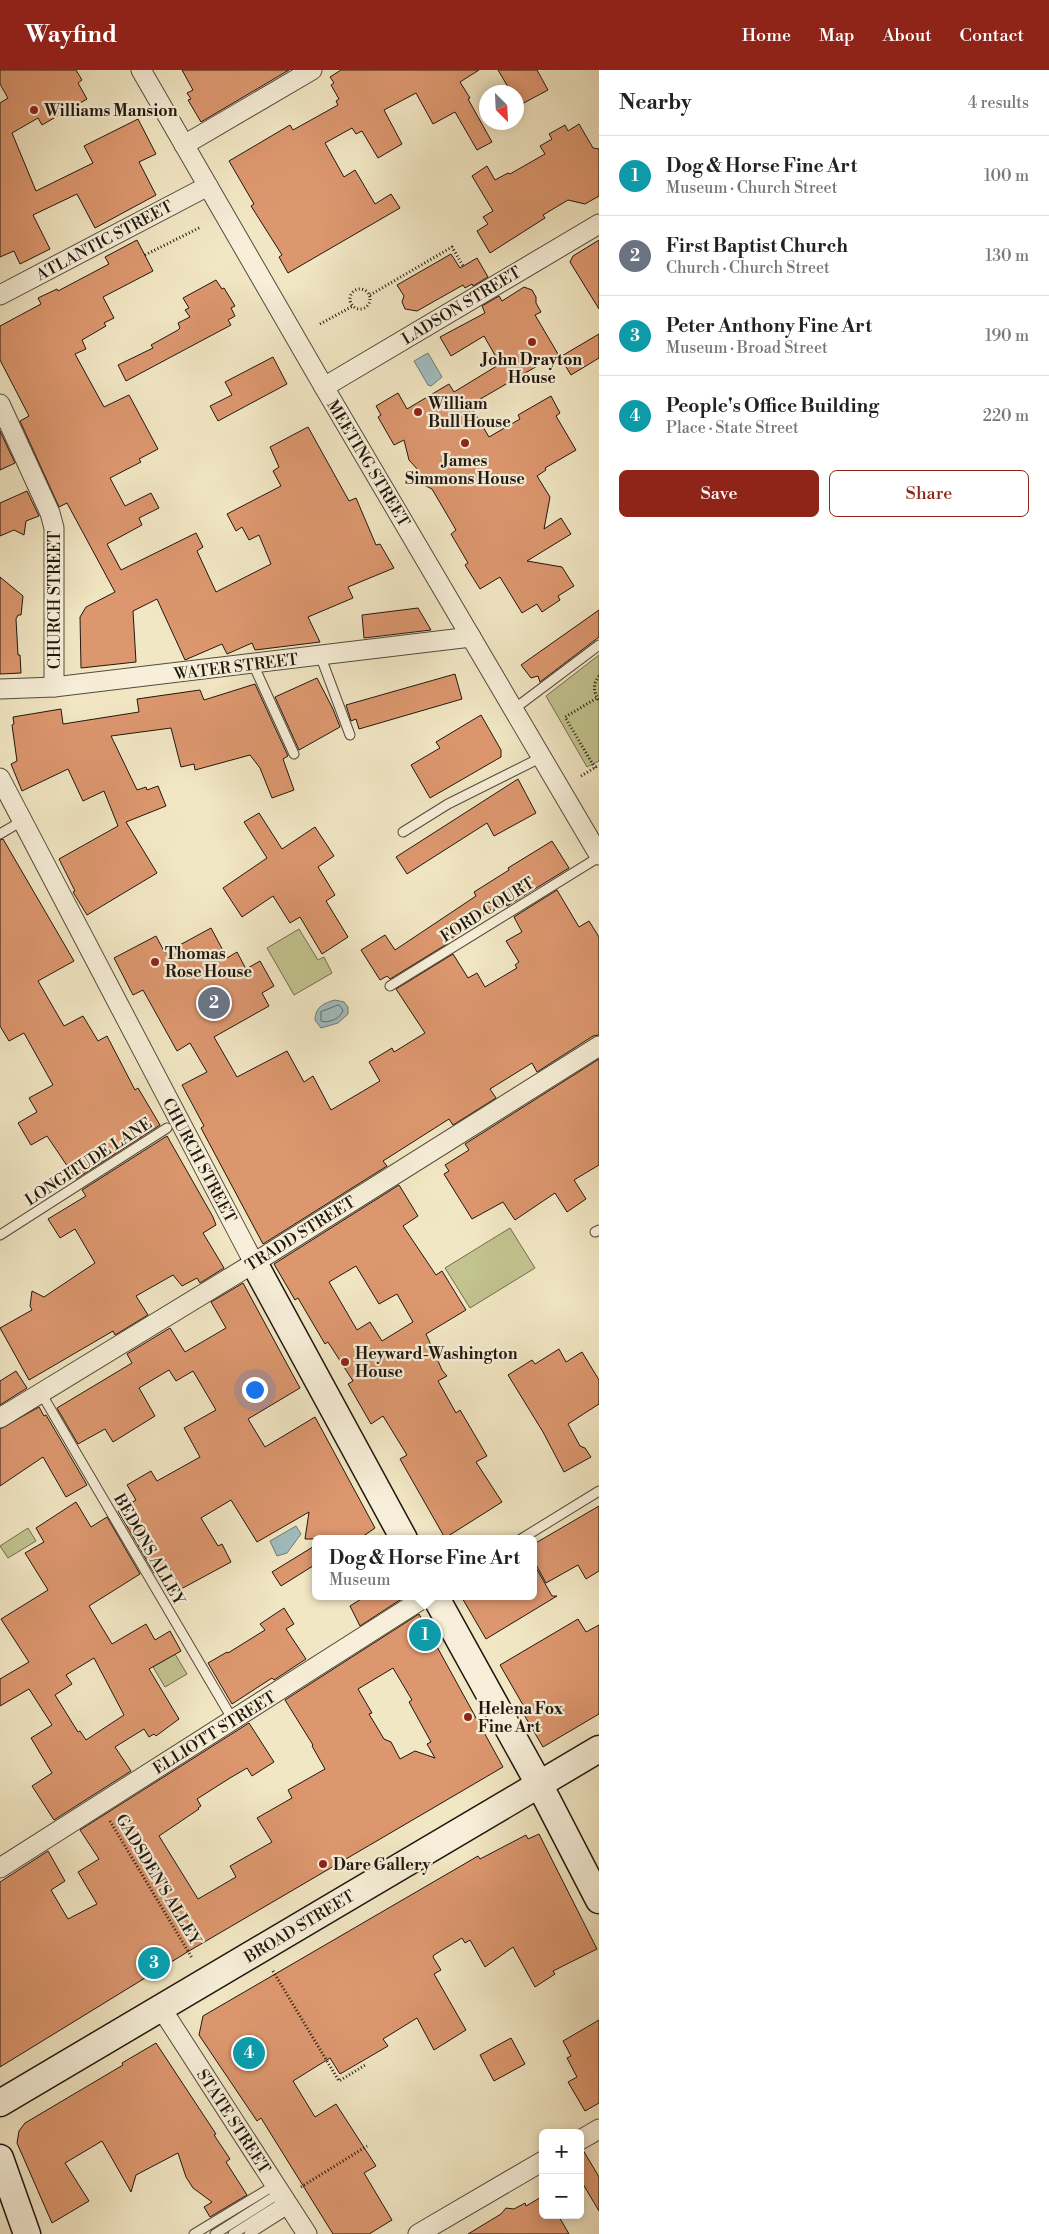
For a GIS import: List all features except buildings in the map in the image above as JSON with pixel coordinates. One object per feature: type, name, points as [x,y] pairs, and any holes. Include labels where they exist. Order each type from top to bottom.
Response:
[{"type":"street","name":"MEETING STREET","points":[[141,70],[599,856]]},
{"type":"street","points":[[184,145],[312,70]]},
{"type":"street","name":"ATLANTIC STREET","points":[[0,295],[208,186]]},
{"type":"street","name":"LADSON STREET","points":[[324,387],[599,224]]},
{"type":"street","name":"CHURCH STREET","points":[[0,404],[50,513],[54,528],[54,688]]},
{"type":"street","name":"WATER STREET","points":[[0,689],[54,688],[471,637]]},
{"type":"street","name":"CHURCH STREET","points":[[0,778],[254,1263],[402,1535]]},
{"type":"street","name":"TRADD STREET","points":[[0,1418],[254,1263],[599,1046]]},
{"type":"street","name":"ELLIOTT STREET","points":[[0,1868],[421,1600]]},
{"type":"street","points":[[437,1600],[539,1784],[599,1900]]},
{"type":"street","name":"BROAD STREET","points":[[0,2103],[599,1748]]},
{"type":"street","name":"STATE STREET","points":[[160,2008],[307,2234]]},
{"type":"street","points":[[584,2138],[599,2129]]},
{"type":"street","points":[[0,2158],[6,2193],[27,2234]]},
{"type":"street","points":[[418,2234],[539,2163]]},
{"type":"lane","points":[[514,709],[599,645]]},
{"type":"lane","points":[[320,655],[350,735]]},
{"type":"lane","points":[[253,664],[294,754]]},
{"type":"lane","points":[[403,832],[448,804],[542,757]]},
{"type":"lane","points":[[0,834],[22,821]]},
{"type":"lane","name":"FORD COURT","points":[[390,986],[599,856]]},
{"type":"lane","name":"LONGITUDE LANE","points":[[0,1235],[167,1128]]},
{"type":"lane","name":"BEDONS ALLEY","points":[[41,1392],[233,1720]]},
{"type":"lane","points":[[528,1535],[599,1491]]},
{"type":"lane","points":[[194,2234],[283,2197]]},
{"type":"lane","points":[[215,2234],[283,2197]]},
{"type":"lane","points":[[233,2234],[283,2197]]},
{"type":"lane","points":[[249,2234],[283,2197]]},
{"type":"path","points":[[145,255],[201,227]]},
{"type":"path","points":[[370,295],[452,247],[463,266]]},
{"type":"path","points":[[363,289],[370,295],[370,302],[366,307],[359,309],[353,306],[351,299],[354,291],[363,289]]},
{"type":"path","points":[[320,324],[353,306]]},
{"type":"path","points":[[595,768],[566,717],[598,699],[594,686],[599,676]]},
{"type":"path","points":[[582,776],[599,765]]},
{"type":"path","name":"GADSDEN'S ALLEY","points":[[109,1821],[192,1958]]},
{"type":"path","points":[[273,1971],[339,2081],[367,2064]]},
{"type":"path","points":[[301,2187],[367,2146]]},
{"type":"green space","points":[[599,655],[599,761],[587,767],[546,696]]},
{"type":"green space","points":[[299,929],[318,960],[324,957],[332,973],[294,995],[267,948]]},
{"type":"green space","points":[[510,1228],[535,1268],[470,1308],[445,1268]]},
{"type":"green space","points":[[28,1528],[36,1541],[8,1558],[0,1546]]},
{"type":"green space","points":[[175,1654],[187,1674],[165,1687],[153,1667]]},
{"type":"water","points":[[428,353],[442,377],[431,386],[428,385],[414,361]]},
{"type":"water","points":[[335,1000],[344,1002],[348,1007],[348,1014],[338,1023],[321,1028],[315,1020],[318,1009],[324,1004]]},
{"type":"water","points":[[296,1526],[301,1534],[287,1553],[277,1556],[270,1541]]},
{"type":"place","name":"Williams Mansion","points":[[34,110]]},
{"type":"place","name":"John Drayton House","points":[[532,342]]},
{"type":"place","name":"William Bull House","points":[[418,412]]},
{"type":"place","name":"James Simmons House","points":[[465,443]]},
{"type":"place","name":"Thomas Rose House","points":[[155,962]]},
{"type":"place","name":"First Baptist Church","points":[[214,1003]]},
{"type":"place","name":"Heyward-Washington House","points":[[345,1362]]},
{"type":"place","name":"Dog & Horse Fine Art","points":[[425,1635]]},
{"type":"place","name":"Helena Fox Fine Art","points":[[468,1717]]},
{"type":"place","name":"Dare Gallery","points":[[323,1864]]},
{"type":"place","name":"Peter Anthony Fine Art","points":[[154,1963]]},
{"type":"place","name":"People's Office Building","points":[[249,2053]]}]
